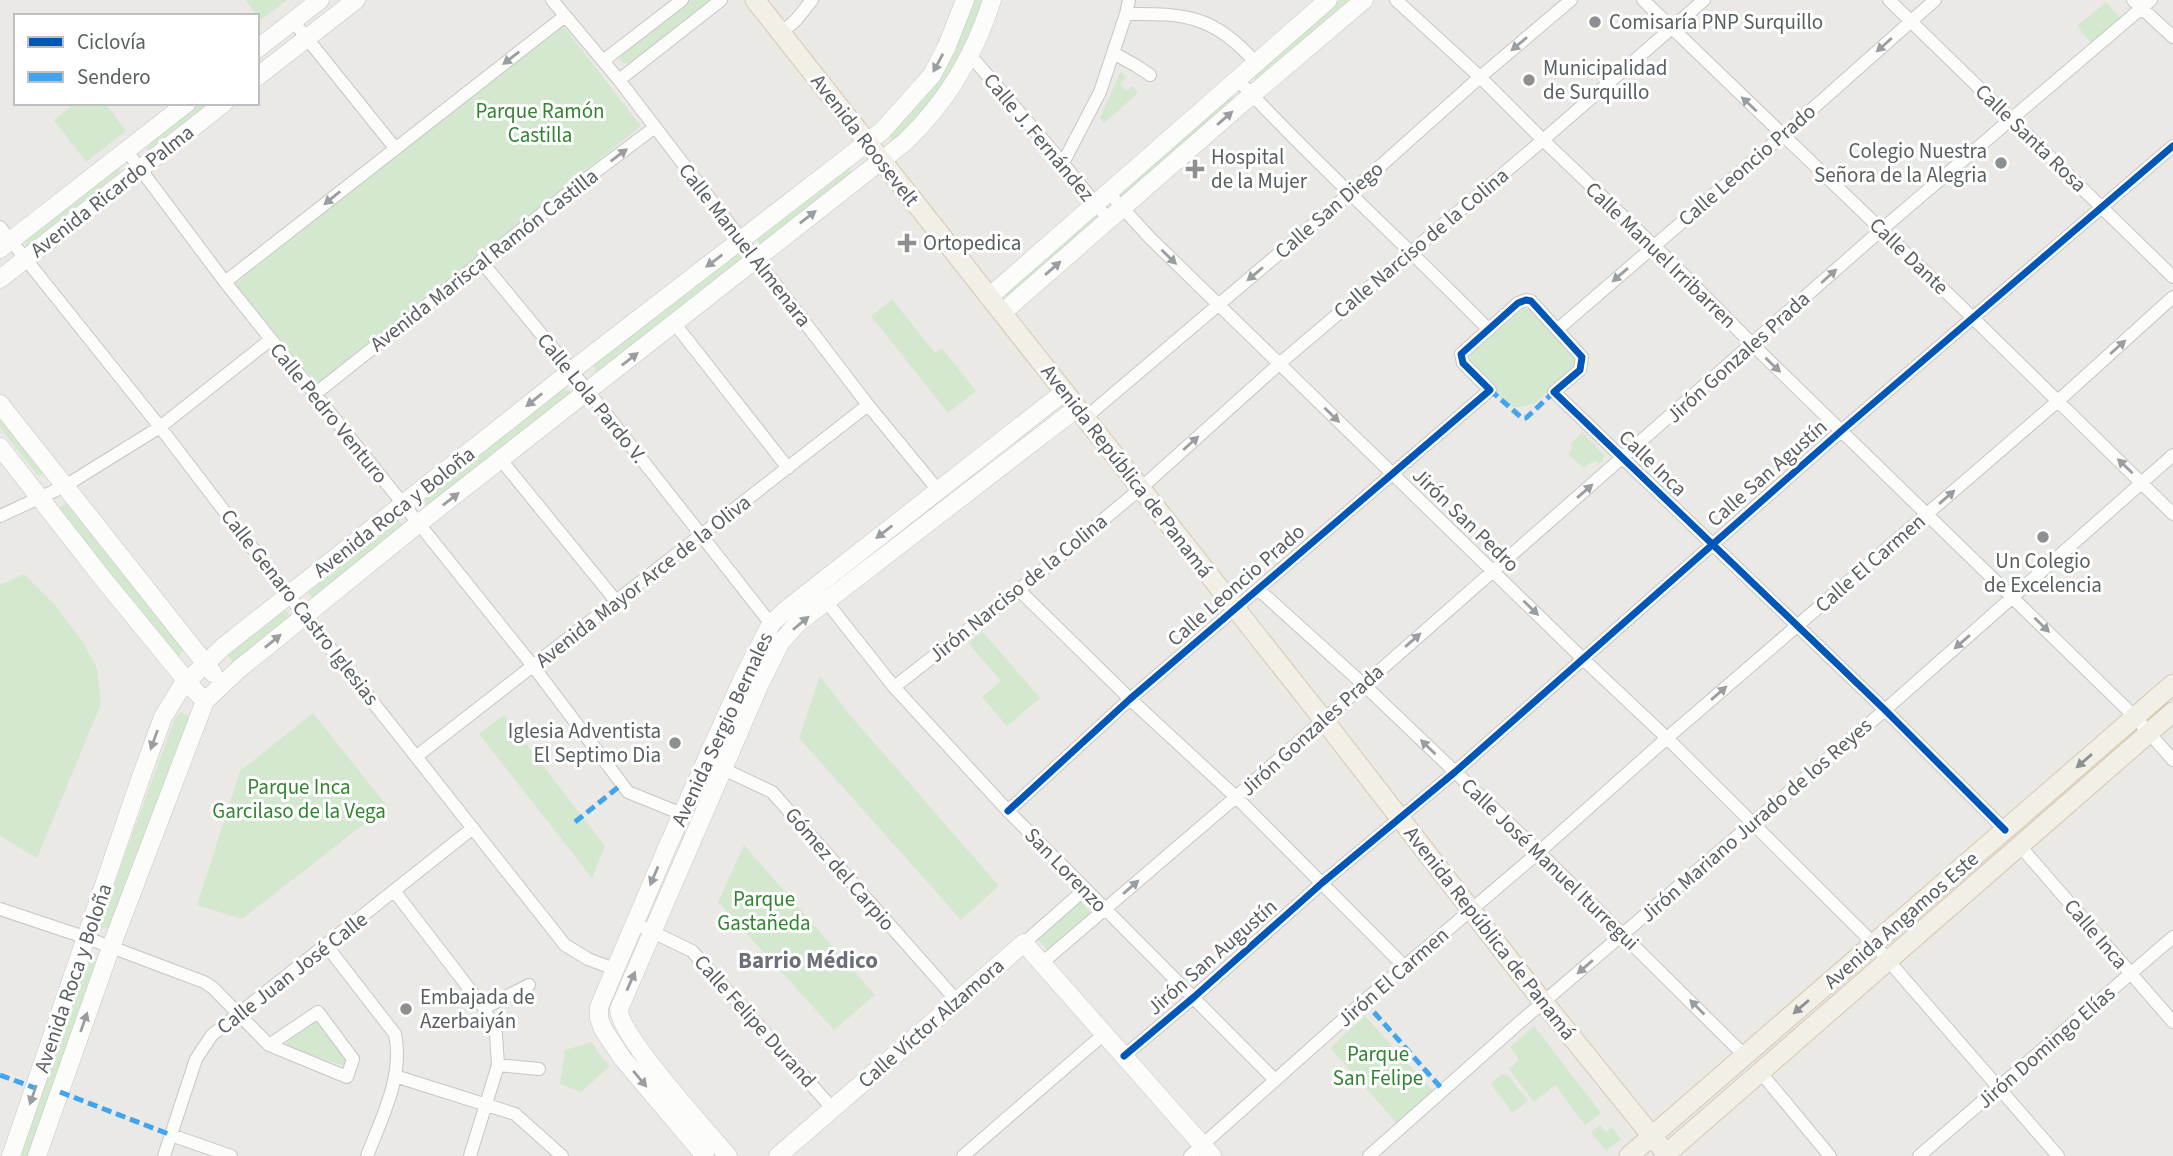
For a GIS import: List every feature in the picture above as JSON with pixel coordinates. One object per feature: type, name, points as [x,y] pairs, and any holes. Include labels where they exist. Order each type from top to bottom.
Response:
[{"type":"main road","points":[[259,47],[320,0]]},
{"type":"main road","points":[[259,75],[356,0]]},
{"type":"main road","name":"Avenida Roosevelt","points":[[755,0],[1002,313]]},
{"type":"main road","name":"Avenida Roca y Boloña","points":[[11,1156],[163,717],[187,681],[223,647],[897,116],[932,75],[965,0]]},
{"type":"main road","name":"Avenida Roca y Boloña","points":[[37,1156],[111,947],[205,701],[239,669],[418,524],[911,136],[933,113],[951,88],[984,25],[992,0]]},
{"type":"main road","points":[[989,296],[1328,0]]},
{"type":"main road","points":[[1002,313],[1364,0]]},
{"type":"main road","name":"Avenida Ricardo Palma","points":[[4,239],[184,105]]},
{"type":"main road","name":"Avenida Ricardo Palma","points":[[0,279],[220,105]]},
{"type":"main road","name":"Avenida República de Panamá","points":[[1002,313],[1666,1155]]},
{"type":"main road","name":"Avenida Sergio Bernales","points":[[620,1018],[619,1009],[722,768],[771,624],[1064,392]]},
{"type":"main road","points":[[0,404],[221,684]]},
{"type":"main road","name":"Avenida Sergio Bernales","points":[[602,1026],[599,1007],[705,761],[751,682],[780,642],[798,623],[1081,413]]},
{"type":"main road","points":[[0,447],[104,580],[205,701]]},
{"type":"main road","points":[[188,640],[223,647],[223,662],[231,669],[239,669]]},
{"type":"main road","points":[[168,658],[183,662],[188,659],[188,640]]},
{"type":"main road","points":[[168,658],[170,705],[184,702],[190,705],[198,719]]},
{"type":"main road","name":"Avenida Angamos Este","points":[[1629,1156],[2173,684]]},
{"type":"main road","name":"Avenida Angamos Este","points":[[1666,1155],[2173,712]]},
{"type":"main road","points":[[666,849],[685,857]]},
{"type":"main road","points":[[1024,943],[1124,1056],[1201,1152]]},
{"type":"main road","name":"Calle Víctor Alzamora","points":[[778,1156],[1024,943]]},
{"type":"main road","points":[[705,1156],[623,1059],[602,1026],[620,1018],[638,1049],[728,1156]]},
{"type":"street","name":"Calle Manuel Almenara","points":[[552,0],[619,80],[868,405],[938,490]]},
{"type":"street","points":[[603,61],[682,0]]},
{"type":"street","points":[[619,80],[721,0]]},
{"type":"street","points":[[782,33],[812,0]]},
{"type":"street","points":[[1060,159],[1071,149],[1100,92],[1129,0]]},
{"type":"street","name":"Calle Manuel Irribarren","points":[[1396,0],[1480,77],[2135,716],[2173,760]]},
{"type":"street","name":"Calle San Diego","points":[[1081,413],[1219,305],[1571,0]]},
{"type":"street","name":"Calle Dante","points":[[1643,0],[2173,514]]},
{"type":"street","name":"Calle Narciso de la Colina","points":[[1140,489],[1279,364],[1704,0]]},
{"type":"street","name":"Calle Santa Rosa","points":[[1889,0],[2173,277]]},
{"type":"street","name":"Calle Leoncio Prado","points":[[1558,329],[1935,0]]},
{"type":"street","points":[[2142,2],[2173,37]]},
{"type":"street","name":"Jirón Gonzales Prada","points":[[1042,963],[1236,797],[2142,2]]},
{"type":"street","points":[[1126,14],[1162,13],[1200,20],[1224,32],[1242,47],[1256,64]]},
{"type":"street","points":[[225,282],[565,16]]},
{"type":"street","points":[[293,21],[395,148]]},
{"type":"street","points":[[1113,53],[1150,75]]},
{"type":"street","name":"Calle J. Fernández","points":[[970,55],[1060,159],[1115,213]]},
{"type":"street","points":[[1237,79],[1349,194],[1411,251],[1489,330]]},
{"type":"street","name":"Avenida Mariscal Ramón Castilla","points":[[315,394],[481,261],[654,128]]},
{"type":"street","name":"Calle San Agustín","points":[[1322,883],[1455,772],[1842,431],[2173,146]]},
{"type":"street","name":"Calle Pedro Venturo","points":[[126,150],[225,282],[533,666],[628,792],[682,814]]},
{"type":"street","name":"Jirón San Pedro","points":[[1115,213],[1150,238],[1667,738],[1889,961]]},
{"type":"street","name":"Calle Genaro Castro Iglesias","points":[[4,239],[26,259],[160,427],[289,596],[565,946],[614,969]]},
{"type":"street","name":"Calle Lola Pardo V.","points":[[481,261],[588,391],[771,624]]},
{"type":"street","name":"Calle El Carmen","points":[[1471,910],[2058,401],[2173,297]]},
{"type":"street","name":"Calle Inca","points":[[1490,390],[1462,363],[1461,354],[1518,303],[1531,301],[1580,354],[1583,362],[1580,370],[1554,393],[1885,710],[2005,830]]},
{"type":"street","points":[[675,324],[788,468]]},
{"type":"street","points":[[0,516],[65,486],[160,427],[271,340]]},
{"type":"street","name":"Calle Leoncio Prado","points":[[1008,811],[1130,699],[1490,390]]},
{"type":"street","name":"Avenida Mayor Arce de la Oliva","points":[[417,757],[868,405]]},
{"type":"street","name":"Jirón Mariano Jurado de los Reyes","points":[[1369,1156],[1752,822],[1885,710],[2173,456]]},
{"type":"street","points":[[501,460],[616,601]]},
{"type":"street","name":"Jirón Narciso de la Colina","points":[[894,687],[1019,590],[1140,489]]},
{"type":"street","name":"San Lorenzo","points":[[815,587],[894,687],[1008,811],[1274,1079]]},
{"type":"street","points":[[1019,590],[1130,699],[1236,797],[1404,966]]},
{"type":"street","name":"Calle José Manuel Iturregui","points":[[1259,590],[1364,685],[1539,852],[1745,1056]]},
{"type":"street","name":"Gómez del Carpio","points":[[705,761],[772,792],[957,1000]]},
{"type":"street","name":"Calle Juan José Calle","points":[[164,1156],[196,1059],[212,1035],[473,828]]},
{"type":"street","name":"Calle Inca","points":[[2020,846],[2173,1022]]},
{"type":"street","name":"Jirón San Augustín","points":[[1124,1056],[1322,883]]},
{"type":"street","name":"Calle Víctor Alzamora","points":[[1024,943],[1084,890]]},
{"type":"street","points":[[396,891],[484,1008],[496,1034],[498,1065],[470,1156]]},
{"type":"street","points":[[0,909],[204,982],[269,1045],[347,1077],[352,1063],[352,1056],[318,1012],[269,1045]]},
{"type":"street","name":"Jirón El Carmen","points":[[1201,1152],[1274,1079],[1471,910]]},
{"type":"street","name":"Calle Felipe Durand","points":[[634,923],[692,951],[833,1109]]},
{"type":"street","name":"Jirón Domingo Elías","points":[[1919,1156],[2173,937]]},
{"type":"street","points":[[326,945],[395,1034],[398,1051],[396,1076],[367,1156]]},
{"type":"street","points":[[1889,961],[2058,1156]]},
{"type":"street","points":[[484,1008],[529,985]]},
{"type":"street","points":[[963,1156],[1104,1034]]},
{"type":"street","points":[[498,1065],[539,1069]]},
{"type":"street","points":[[1761,1073],[1830,1156]]},
{"type":"street","points":[[396,1076],[515,1114],[562,1156]]},
{"type":"street","points":[[171,1135],[232,1156]]},
{"type":"green space","points":[[245,0],[287,0],[261,20],[259,14]]},
{"type":"green space","points":[[690,0],[711,0],[631,64],[623,63],[621,55]]},
{"type":"green space","points":[[971,0],[988,0],[964,59],[896,145],[886,132]]},
{"type":"green space","points":[[1340,0],[1349,0],[1256,81],[1253,75]]},
{"type":"green space","points":[[2106,2],[2120,18],[2091,43],[2077,26]]},
{"type":"green space","name":"Parque Ramón Castilla","points":[[561,23],[641,126],[317,384],[235,284]]},
{"type":"green space","points":[[1121,71],[1126,78],[1120,84],[1126,91],[1133,86],[1138,93],[1104,123],[1100,118]]},
{"type":"green space","points":[[1236,91],[1232,101],[1124,199],[1117,195]]},
{"type":"green space","points":[[73,105],[106,105],[126,131],[86,162],[54,120]]},
{"type":"green space","points":[[196,105],[213,105],[146,153],[149,142]]},
{"type":"green space","points":[[848,166],[853,175],[767,245],[760,244],[754,237]]},
{"type":"green space","points":[[120,168],[119,179],[33,246],[25,247],[27,236],[111,170]]},
{"type":"green space","points":[[1094,215],[1098,220],[1010,300],[1005,294]]},
{"type":"green space","points":[[731,251],[740,254],[743,260],[601,374],[596,372],[593,365],[599,359]]},
{"type":"green space","points":[[892,299],[935,353],[942,348],[976,391],[948,413],[871,316]]},
{"type":"green space","points":[[1524,308],[1531,310],[1575,355],[1576,364],[1572,371],[1534,404],[1512,407],[1472,370],[1469,361],[1471,354]]},
{"type":"green space","points":[[563,389],[571,392],[572,400],[429,509],[424,505],[425,495]]},
{"type":"green space","points":[[0,413],[45,472],[38,476],[0,428]]},
{"type":"green space","points":[[1582,432],[1604,455],[1599,464],[1592,462],[1584,468],[1568,454],[1573,448],[1570,445]]},
{"type":"green space","points":[[68,502],[186,647],[179,656],[173,656],[58,509]]},
{"type":"green space","points":[[397,518],[405,529],[320,597],[312,597],[307,591]]},
{"type":"green space","points":[[24,574],[55,605],[82,641],[97,668],[101,704],[37,858],[0,836],[0,585]]},
{"type":"green space","points":[[280,609],[287,611],[291,620],[234,664],[226,653]]},
{"type":"green space","points":[[982,631],[1040,698],[1007,726],[982,697],[1001,681],[968,643]]},
{"type":"green space","points":[[820,676],[850,715],[999,886],[961,920],[799,738]]},
{"type":"green space","points":[[181,712],[190,717],[110,927],[100,930],[100,922],[175,718]]},
{"type":"green space","name":"Parque Inca Garcilaso de la Vega","points":[[313,713],[387,806],[242,919],[197,905],[240,771]]},
{"type":"green space","points":[[504,715],[605,846],[592,878],[479,734]]},
{"type":"green space","name":"Parque Gastañeda","points":[[744,845],[875,995],[834,1030],[718,902]]},
{"type":"green space","points":[[1081,901],[1094,916],[1051,954],[1037,939]]},
{"type":"green space","points":[[86,958],[102,964],[33,1156],[17,1156]]},
{"type":"green space","points":[[317,1015],[350,1057],[347,1067],[286,1047],[287,1040]]},
{"type":"green space","name":"Parque San Felipe","points":[[1365,1016],[1433,1091],[1397,1123],[1330,1048]]},
{"type":"green space","points":[[1534,1026],[1601,1113],[1585,1125],[1555,1085],[1534,1102],[1509,1069],[1519,1060],[1510,1047]]},
{"type":"green space","points":[[592,1042],[610,1066],[581,1092],[560,1084],[565,1050]]},
{"type":"green space","points":[[1501,1074],[1508,1075],[1528,1101],[1513,1113],[1491,1084]]},
{"type":"green space","points":[[1600,1125],[1606,1132],[1612,1127],[1621,1139],[1606,1151],[1591,1132]]},
{"type":"marked path","points":[[1490,390],[1522,418],[1526,418],[1554,392]]},
{"type":"marked path","points":[[575,822],[621,785]]},
{"type":"marked path","points":[[1364,1001],[1443,1090]]},
{"type":"marked path","points":[[0,1075],[35,1088]]},
{"type":"marked path","points":[[60,1092],[171,1135]]},
{"type":"cycle path","points":[[1124,1056],[1322,883],[1455,772],[1841,431],[2173,146]]},
{"type":"cycle path","points":[[1008,811],[1130,699],[1490,390],[1463,363],[1461,354],[1518,303],[1526,300],[1531,301],[1582,357],[1580,370],[1554,392],[1885,710],[2005,830]]},
{"type":"place","name":"Comisaría PNP Surquillo","points":[[1595,22]]},
{"type":"place","name":"Municipalidad de Surquillo","points":[[1529,80]]},
{"type":"place","name":"Colegio Nuestra Señora de la Alegria","points":[[2001,163]]},
{"type":"place","name":"Hospital de la Mujer","points":[[1195,169]]},
{"type":"place","name":"Ortopedica","points":[[907,243]]},
{"type":"place","name":"Un Colegio de Excelencia","points":[[2043,537]]},
{"type":"place","name":"Iglesia Adventista El Septimo Dia","points":[[675,743]]},
{"type":"place","name":"Embajada de Azerbaiyán","points":[[406,1009]]},
{"type":"district","name":"Barrio Médico","points":[[808,960]]}]
